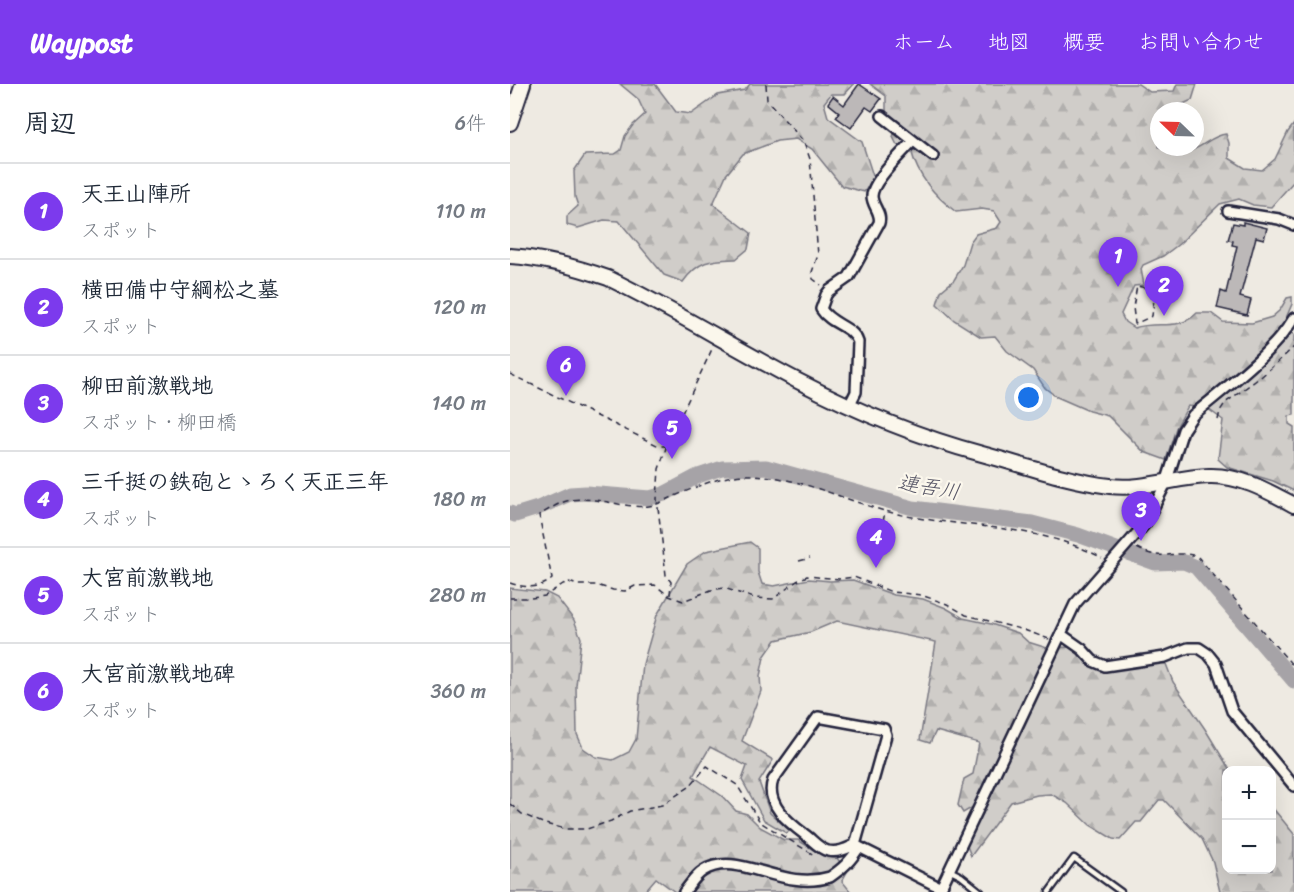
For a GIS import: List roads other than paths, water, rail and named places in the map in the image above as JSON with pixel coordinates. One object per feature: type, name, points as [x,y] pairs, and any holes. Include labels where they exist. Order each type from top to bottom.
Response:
[{"type":"street","points":[[510,123],[523,84]]},
{"type":"street","points":[[882,116],[933,156]]},
{"type":"street","points":[[850,404],[856,392],[858,342],[852,332],[828,320],[821,309],[829,291],[849,276],[879,224],[881,218],[872,198],[876,184],[913,141]]},
{"type":"street","points":[[1228,212],[1279,219],[1294,225]]},
{"type":"street","points":[[510,256],[577,267],[608,278],[797,380],[901,426],[961,447],[1111,486],[1166,483],[1211,476],[1231,478],[1251,484],[1294,505]]},
{"type":"street","points":[[684,892],[704,870],[718,866],[734,869],[789,889],[804,890],[818,886],[851,862],[857,846],[886,735],[884,729],[818,717],[773,780],[771,787],[777,809],[786,820],[820,848],[828,851],[844,851],[857,846],[940,890],[1079,598],[1145,524],[1166,483],[1185,424],[1267,350],[1294,318]]},
{"type":"street","points":[[1060,639],[1082,649],[1093,661],[1104,666],[1165,657],[1188,648],[1199,648],[1216,664],[1232,711],[1294,786]]},
{"type":"lane","points":[[1049,892],[1074,858],[1121,892]]},
{"type":"lane","points":[[949,870],[961,876],[981,892]]},
{"type":"waterway","name":"連吾川","points":[[510,513],[515,515],[538,508],[570,494],[650,498],[664,494],[698,476],[722,468],[766,467],[913,508],[1032,523],[1078,535],[1155,563],[1184,562],[1196,567],[1294,681]]},
{"type":"place","name":"天王山陣所","points":[[1118,287]]},
{"type":"place","name":"横田備中守綱松之墓","points":[[1164,316]]},
{"type":"place","name":"大宮前激戦地碑","points":[[566,396]]},
{"type":"place","name":"大宮前激戦地","points":[[672,459]]},
{"type":"place","name":"柳田前激戦地","points":[[1141,541]]},
{"type":"place","name":"三千挺の鉄砲とゝろく天正三年","points":[[876,568]]}]
